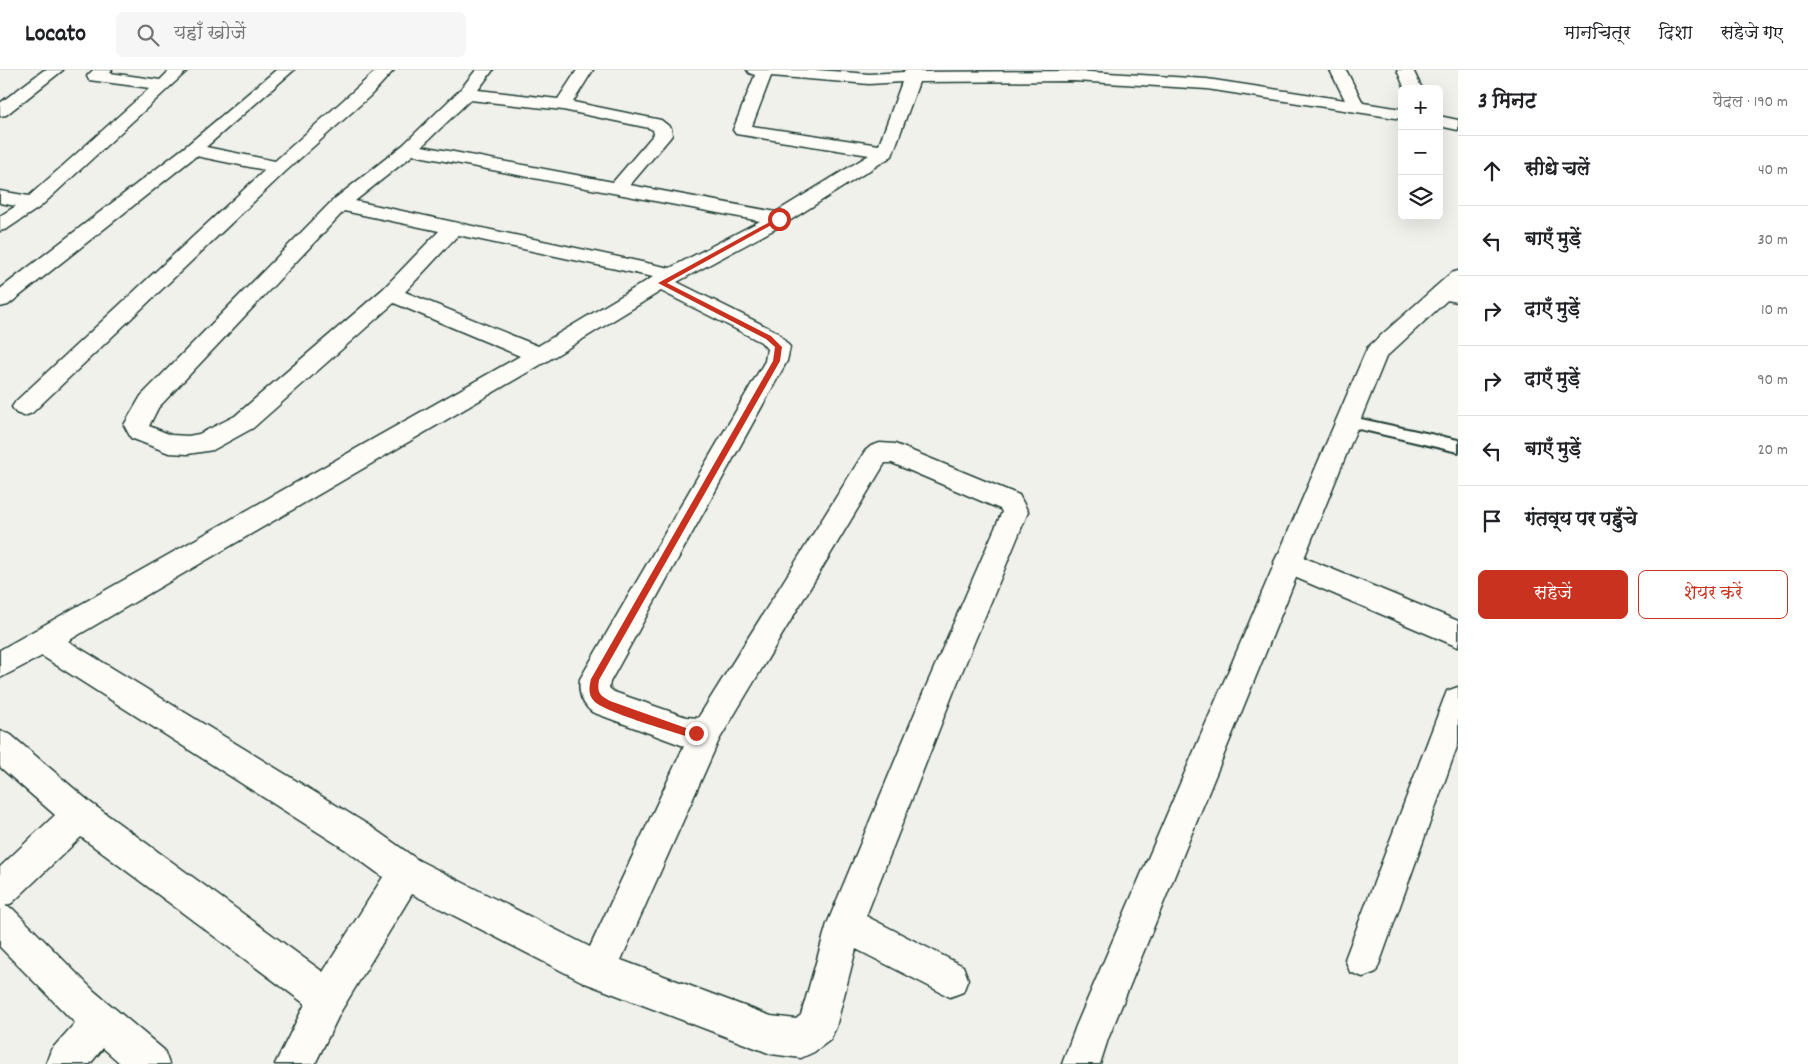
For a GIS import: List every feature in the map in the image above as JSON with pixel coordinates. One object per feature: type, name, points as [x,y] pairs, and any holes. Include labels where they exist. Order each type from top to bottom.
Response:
[{"type":"street","points":[[0,111],[55,70]]},
{"type":"street","points":[[104,70],[95,76],[162,85]]},
{"type":"street","points":[[0,226],[33,203],[180,70]]},
{"type":"street","points":[[0,300],[192,150],[286,70]]},
{"type":"street","points":[[24,407],[386,70]]},
{"type":"street","points":[[452,230],[391,294],[244,422],[204,443],[188,445],[170,444],[140,432],[136,425],[139,416],[149,402],[340,204],[409,149],[466,94],[485,70]]},
{"type":"street","points":[[563,105],[585,70]]},
{"type":"street","points":[[886,152],[742,130],[760,70],[869,79],[912,73],[1202,77],[1398,113]]},
{"type":"street","points":[[1338,70],[1357,107]]},
{"type":"street","points":[[1405,70],[1412,85]]},
{"type":"street","points":[[0,665],[540,355],[667,279],[779,219],[886,152],[912,73]]},
{"type":"street","points":[[466,94],[563,105],[654,124],[662,128],[663,135],[617,189]]},
{"type":"street","points":[[409,149],[779,219]]},
{"type":"street","points":[[192,150],[280,167]]},
{"type":"street","points":[[0,197],[33,203]]},
{"type":"street","points":[[340,204],[667,279],[769,337],[778,347],[776,361],[595,679],[593,690],[597,699],[607,704],[686,732],[696,733],[708,730]]},
{"type":"street","points":[[1081,1064],[1093,1030],[1376,353],[1453,289]]},
{"type":"street","points":[[391,294],[540,355]]},
{"type":"street","points":[[41,640],[358,838],[406,872],[598,970],[770,1035],[801,1039],[817,1028],[845,924],[939,691],[1014,517],[1013,506],[1010,502],[895,454],[880,453],[869,466],[708,730],[598,970]]},
{"type":"street","points":[[1288,562],[1458,634]]},
{"type":"street","points":[[1363,959],[1458,701]]},
{"type":"street","points":[[0,746],[79,815],[328,998]]},
{"type":"street","points":[[0,891],[79,815]]},
{"type":"street","points":[[294,1064],[328,998],[406,872]]},
{"type":"street","points":[[0,922],[81,1004],[150,1064]]},
{"type":"street","points":[[845,924],[950,979]]},
{"type":"street","points":[[64,1064],[101,1021]]},
{"type":"lane","points":[[1347,421],[1458,446]]},
{"type":"route","points":[[696,733],[686,732],[607,704],[597,699],[593,690],[595,679],[776,361],[778,347],[769,337],[662,283],[673,275],[779,219]]}]
